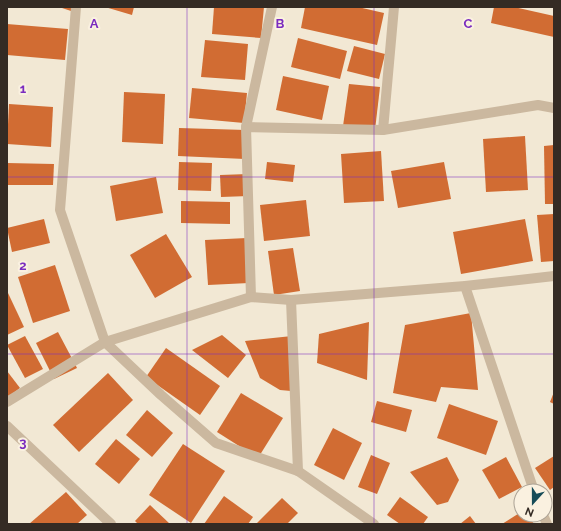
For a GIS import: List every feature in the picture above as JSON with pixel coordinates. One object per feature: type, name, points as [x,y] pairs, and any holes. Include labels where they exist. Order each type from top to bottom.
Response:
[{"type":"street","points":[[76,7],[60,210],[105,342],[161,395],[216,442],[298,471],[374,524]]},
{"type":"street","points":[[251,297],[246,127],[272,7]]},
{"type":"street","points":[[383,130],[394,7]]},
{"type":"street","points":[[246,127],[383,130],[538,105],[554,108]]},
{"type":"street","points":[[7,402],[105,342],[251,297],[292,300],[465,286],[554,276]]},
{"type":"street","points":[[465,286],[531,483]]},
{"type":"street","points":[[292,300],[298,471]]},
{"type":"street","points":[[7,426],[111,524]]},
{"type":"building","points":[[59,7],[72,7],[71,11]]},
{"type":"building","points":[[105,7],[134,7],[132,15]]},
{"type":"building","points":[[214,7],[264,7],[261,38],[212,34]]},
{"type":"building","points":[[305,7],[358,7],[384,13],[377,45],[301,28]]},
{"type":"building","points":[[494,7],[514,7],[554,16],[554,37],[491,23]]},
{"type":"building","points":[[7,24],[68,29],[65,60],[7,55]]},
{"type":"building","points":[[298,38],[347,51],[340,79],[291,67]]},
{"type":"building","points":[[205,40],[248,44],[245,80],[201,77]]},
{"type":"building","points":[[354,46],[385,54],[379,79],[347,71]]},
{"type":"building","points":[[283,76],[329,86],[322,120],[276,110]]},
{"type":"building","points":[[349,84],[380,87],[375,130],[343,126]]},
{"type":"building","points":[[192,88],[247,93],[244,123],[189,118]]},
{"type":"building","points":[[124,92],[165,94],[163,144],[122,142]]},
{"type":"building","points":[[9,104],[53,107],[51,147],[7,144]]},
{"type":"building","points":[[179,128],[246,130],[245,159],[178,156]]},
{"type":"building","points":[[525,136],[528,190],[486,192],[483,139]]},
{"type":"building","points":[[554,145],[554,204],[545,204],[544,146]]},
{"type":"building","points":[[381,151],[384,201],[344,203],[341,154]]},
{"type":"building","points":[[179,162],[212,163],[211,191],[178,190]]},
{"type":"building","points":[[267,162],[295,165],[293,182],[265,179]]},
{"type":"building","points":[[444,162],[451,199],[398,208],[391,171]]},
{"type":"building","points":[[7,163],[54,164],[53,185],[7,185]]},
{"type":"building","points":[[248,174],[249,196],[221,197],[220,175]]},
{"type":"building","points":[[156,177],[163,213],[116,221],[110,186]]},
{"type":"building","points":[[306,200],[310,236],[264,241],[260,205]]},
{"type":"building","points":[[181,201],[230,202],[230,224],[181,223]]},
{"type":"building","points":[[554,214],[554,261],[541,262],[537,215]]},
{"type":"building","points":[[44,219],[50,243],[12,252],[7,228]]},
{"type":"building","points":[[525,219],[533,261],[461,274],[453,232]]},
{"type":"building","points":[[166,234],[192,277],[155,298],[130,255]]},
{"type":"building","points":[[247,238],[249,283],[208,285],[205,240]]},
{"type":"building","points":[[293,248],[300,291],[274,295],[268,251]]},
{"type":"building","points":[[55,265],[70,311],[33,323],[18,277]]},
{"type":"building","points":[[8,293],[24,327],[7,335],[7,294]]},
{"type":"building","points":[[471,313],[478,390],[441,387],[436,402],[393,393],[405,325]]},
{"type":"building","points":[[369,322],[367,380],[317,363],[319,334]]},
{"type":"building","points":[[58,332],[77,368],[54,379],[36,343]]},
{"type":"building","points":[[222,335],[246,355],[228,378],[192,350]]},
{"type":"building","points":[[25,336],[43,369],[25,378],[7,345]]},
{"type":"building","points":[[292,336],[291,391],[280,390],[260,378],[245,341]]},
{"type":"building","points":[[166,348],[220,386],[200,415],[146,377]]},
{"type":"building","points":[[7,371],[20,388],[7,398]]},
{"type":"building","points":[[108,373],[133,400],[79,452],[53,425]]},
{"type":"building","points":[[554,392],[554,404],[550,402]]},
{"type":"building","points":[[241,393],[283,418],[258,458],[217,432]]},
{"type":"building","points":[[377,401],[412,410],[406,432],[371,422]]},
{"type":"building","points":[[449,404],[498,421],[486,455],[437,438]]},
{"type":"building","points":[[147,410],[173,433],[152,457],[126,435]]},
{"type":"building","points":[[333,428],[362,443],[344,480],[314,465]]},
{"type":"building","points":[[116,439],[140,459],[119,484],[95,464]]},
{"type":"building","points":[[183,444],[225,471],[191,523],[149,495]]},
{"type":"building","points":[[371,455],[390,463],[377,494],[358,487]]},
{"type":"building","points":[[554,456],[554,487],[553,488],[553,483],[545,483],[535,468]]},
{"type":"building","points":[[447,457],[459,480],[448,502],[437,505],[410,472]]},
{"type":"building","points":[[506,457],[520,483],[513,483],[513,492],[499,499],[482,470]]},
{"type":"building","points":[[66,492],[87,515],[77,524],[29,524]]},
{"type":"building","points":[[224,496],[253,517],[248,524],[204,524]]},
{"type":"building","points":[[400,497],[428,517],[423,524],[400,524],[387,515]]},
{"type":"building","points":[[282,498],[298,513],[287,524],[256,524]]},
{"type":"building","points":[[150,505],[170,524],[138,524],[135,521]]},
{"type":"building","points":[[470,516],[476,524],[460,524]]},
{"type":"building","points":[[513,517],[513,523],[534,524],[502,524]]}]
